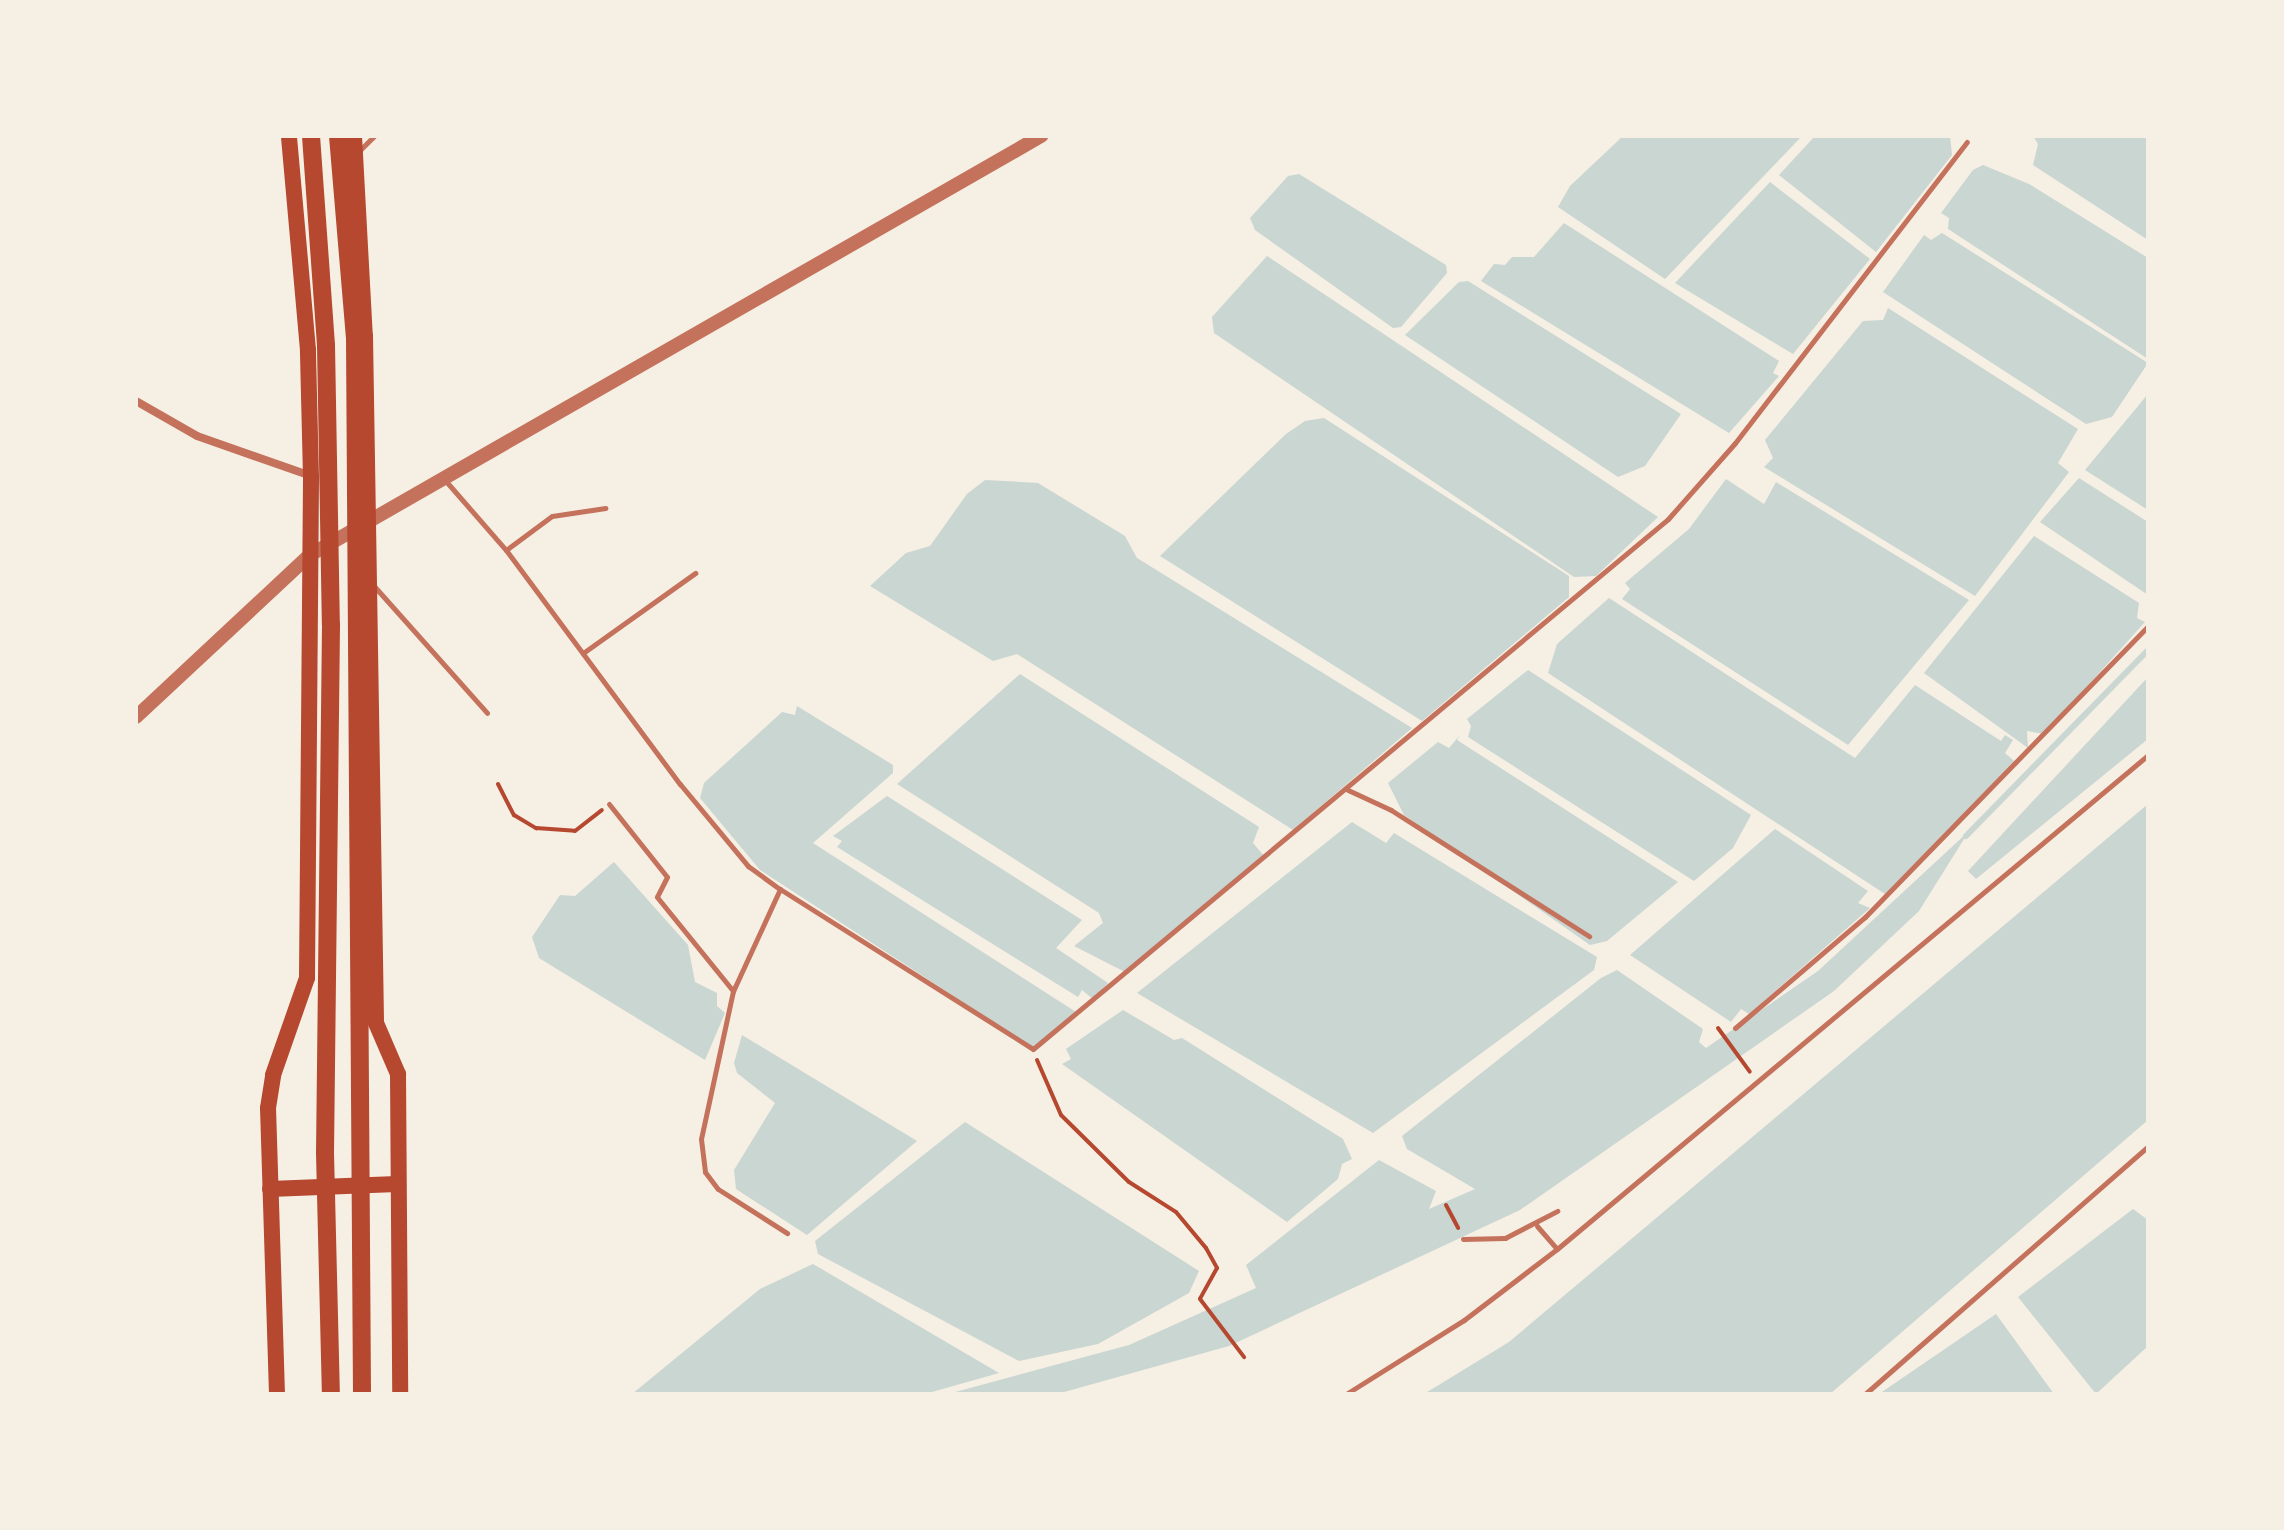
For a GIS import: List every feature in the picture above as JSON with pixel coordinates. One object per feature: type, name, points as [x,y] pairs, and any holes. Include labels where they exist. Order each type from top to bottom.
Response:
[{"type":"highway","points":[[311,136],[326,345],[331,610],[325,1153],[331,1394]]},
{"type":"highway","points":[[338,136],[355,338],[362,1394]]},
{"type":"main road","points":[[277,1394],[270,1189],[273,1075],[307,978],[311,477],[308,350],[289,136]]},
{"type":"main road","points":[[354,136],[370,582],[376,1023],[398,1074],[400,1394]]},
{"type":"main road","points":[[270,1189],[397,1184]]},
{"type":"street","points":[[136,717],[310,555],[1041,136]]},
{"type":"street","points":[[136,401],[197,436],[311,477],[332,482],[366,478]]},
{"type":"lane","points":[[331,156],[357,153],[374,136]]},
{"type":"lane","points":[[444,478],[506,550],[748,866],[1033,1049],[1348,790],[1668,519],[1735,443],[1967,142]]},
{"type":"lane","points":[[291,160],[318,157]]},
{"type":"lane","points":[[506,550],[552,516],[605,508]]},
{"type":"lane","points":[[583,653],[695,573]]},
{"type":"lane","points":[[370,582],[487,713]]},
{"type":"lane","points":[[1735,1028],[1865,917],[2148,626]]},
{"type":"lane","points":[[1346,1394],[1464,1320],[1557,1249],[2148,755]]},
{"type":"lane","points":[[1348,790],[1391,810],[1589,936]]},
{"type":"lane","points":[[609,804],[667,877],[657,897],[733,991]]},
{"type":"lane","points":[[780,889],[733,991],[701,1139],[705,1172],[718,1189],[787,1233]]},
{"type":"lane","points":[[1865,1394],[2148,1146]]},
{"type":"lane","points":[[1463,1239],[1505,1238],[1537,1226],[1557,1211]]},
{"type":"lane","points":[[1537,1226],[1557,1249]]},
{"type":"path","points":[[498,784],[514,815],[536,828],[564,834],[609,804]]},
{"type":"path","points":[[1718,1028],[1759,1083]]},
{"type":"path","points":[[1033,1049],[1061,1115],[1129,1182],[1176,1212],[1206,1248],[1217,1268],[1200,1299],[1244,1357]]},
{"type":"path","points":[[1446,1205],[1463,1239]]},
{"type":"shaded area","points":[[1623,136],[1802,136],[1665,279],[1558,207],[1570,186]]},
{"type":"shaded area","points":[[1815,136],[1950,136],[1952,155],[1876,252],[1779,175]]},
{"type":"shaded area","points":[[2033,136],[2148,136],[2148,240],[2033,165],[2038,144]]},
{"type":"shaded area","points":[[1983,165],[2029,184],[2148,258],[2148,359],[1948,229],[1949,218],[1941,213],[1973,170]]},
{"type":"shaded area","points":[[1299,174],[1446,265],[1447,273],[1401,327],[1393,328],[1255,230],[1250,218],[1288,176]]},
{"type":"shaded area","points":[[1770,182],[1870,259],[1793,354],[1675,283]]},
{"type":"shaded area","points":[[1564,223],[1779,361],[1773,373],[1779,376],[1729,433],[1481,281],[1494,264],[1505,265],[1512,257],[1534,257]]},
{"type":"shaded area","points":[[1942,233],[2148,363],[2112,417],[2086,424],[1883,292],[1924,235],[1931,240]]},
{"type":"shaded area","points":[[1267,256],[1658,517],[1596,576],[1574,577],[1214,333],[1212,317]]},
{"type":"shaded area","points":[[1468,281],[1681,414],[1645,466],[1618,477],[1405,335],[1459,282]]},
{"type":"shaded area","points":[[1888,308],[2078,429],[2058,463],[2069,472],[1975,596],[1764,467],[1773,458],[1765,440],[1863,321],[1883,320]]},
{"type":"shaded area","points":[[2148,394],[2148,510],[2085,470]]},
{"type":"shaded area","points":[[1324,418],[1569,576],[1569,597],[1422,721],[1160,556],[1286,434],[1305,421]]},
{"type":"shaded area","points":[[2079,478],[2148,522],[2148,595],[2040,522]]},
{"type":"shaded area","points":[[1726,479],[1764,504],[1776,482],[1969,600],[1848,745],[1622,599],[1630,589],[1625,583],[1689,529]]},
{"type":"shaded area","points":[[985,480],[1038,483],[1125,536],[1137,558],[1412,728],[1293,830],[1017,654],[993,661],[870,586],[906,553],[930,546],[967,494]]},
{"type":"shaded area","points":[[2034,536],[2139,603],[2137,618],[2145,622],[2044,734],[2027,731],[2028,748],[1924,673]]},
{"type":"shaded area","points":[[1609,598],[1855,758],[1915,685],[2001,741],[2005,735],[2013,740],[2005,753],[2014,761],[1888,896],[1548,673],[1557,644]]},
{"type":"shaded area","points":[[1528,670],[1751,815],[1733,848],[1694,881],[1468,737],[1471,726],[1467,719]]},
{"type":"shaded area","points":[[1020,674],[1259,827],[1253,843],[1265,857],[1125,972],[1074,946],[1103,923],[1099,913],[897,784]]},
{"type":"shaded area","points":[[2148,677],[2148,739],[1976,879],[1968,871]]},
{"type":"shaded area","points":[[797,706],[893,765],[893,773],[813,843],[1076,1012],[1035,1049],[760,870],[700,798],[704,783],[782,712],[795,715]]},
{"type":"shaded area","points":[[1460,735],[1457,740],[1678,882],[1607,941],[1590,945],[1404,815],[1388,783],[1438,742],[1449,748]]},
{"type":"shaded area","points":[[887,796],[1082,920],[1056,948],[1108,983],[1093,999],[1082,990],[1078,997],[837,847],[842,841],[833,836]]},
{"type":"shaded area","points":[[2148,804],[2148,1120],[1830,1394],[1424,1394],[1509,1342]]},
{"type":"shaded area","points":[[1352,822],[1386,843],[1394,833],[1597,957],[1594,970],[1373,1133],[1137,993]]},
{"type":"shaded area","points":[[1775,829],[1868,891],[1858,903],[1870,908],[1749,1014],[1741,1009],[1731,1022],[1630,955]]},
{"type":"shaded area","points":[[1969,831],[1919,911],[1834,991],[1520,1210],[1229,1346],[1057,1394],[948,1394],[1129,1345],[1256,1288],[1246,1265],[1379,1160],[1436,1191],[1429,1209],[1475,1189],[1407,1149],[1402,1136],[1601,978],[1617,970],[1703,1029],[1699,1042],[1706,1048],[1818,971]]},
{"type":"shaded area","points":[[614,862],[688,945],[695,982],[717,993],[717,1006],[725,1013],[705,1060],[539,958],[532,937],[560,895],[575,896]]},
{"type":"shaded area","points":[[1123,1010],[1174,1040],[1182,1038],[1343,1139],[1352,1159],[1342,1164],[1338,1179],[1287,1222],[1062,1064],[1071,1059],[1066,1049]]},
{"type":"shaded area","points":[[742,1035],[917,1141],[807,1235],[736,1189],[734,1170],[775,1103],[737,1073],[734,1063]]},
{"type":"shaded area","points":[[965,1122],[1199,1271],[1189,1293],[1098,1344],[1019,1361],[818,1254],[815,1241]]},
{"type":"shaded area","points":[[2133,1209],[2148,1220],[2148,1346],[2096,1394],[2018,1297]]},
{"type":"shaded area","points":[[813,1264],[999,1373],[925,1394],[632,1394],[760,1289]]},
{"type":"shaded area","points":[[1996,1314],[2054,1394],[1879,1394]]},
{"type":"waterway","points":[[1966,836],[2148,650]]}]
